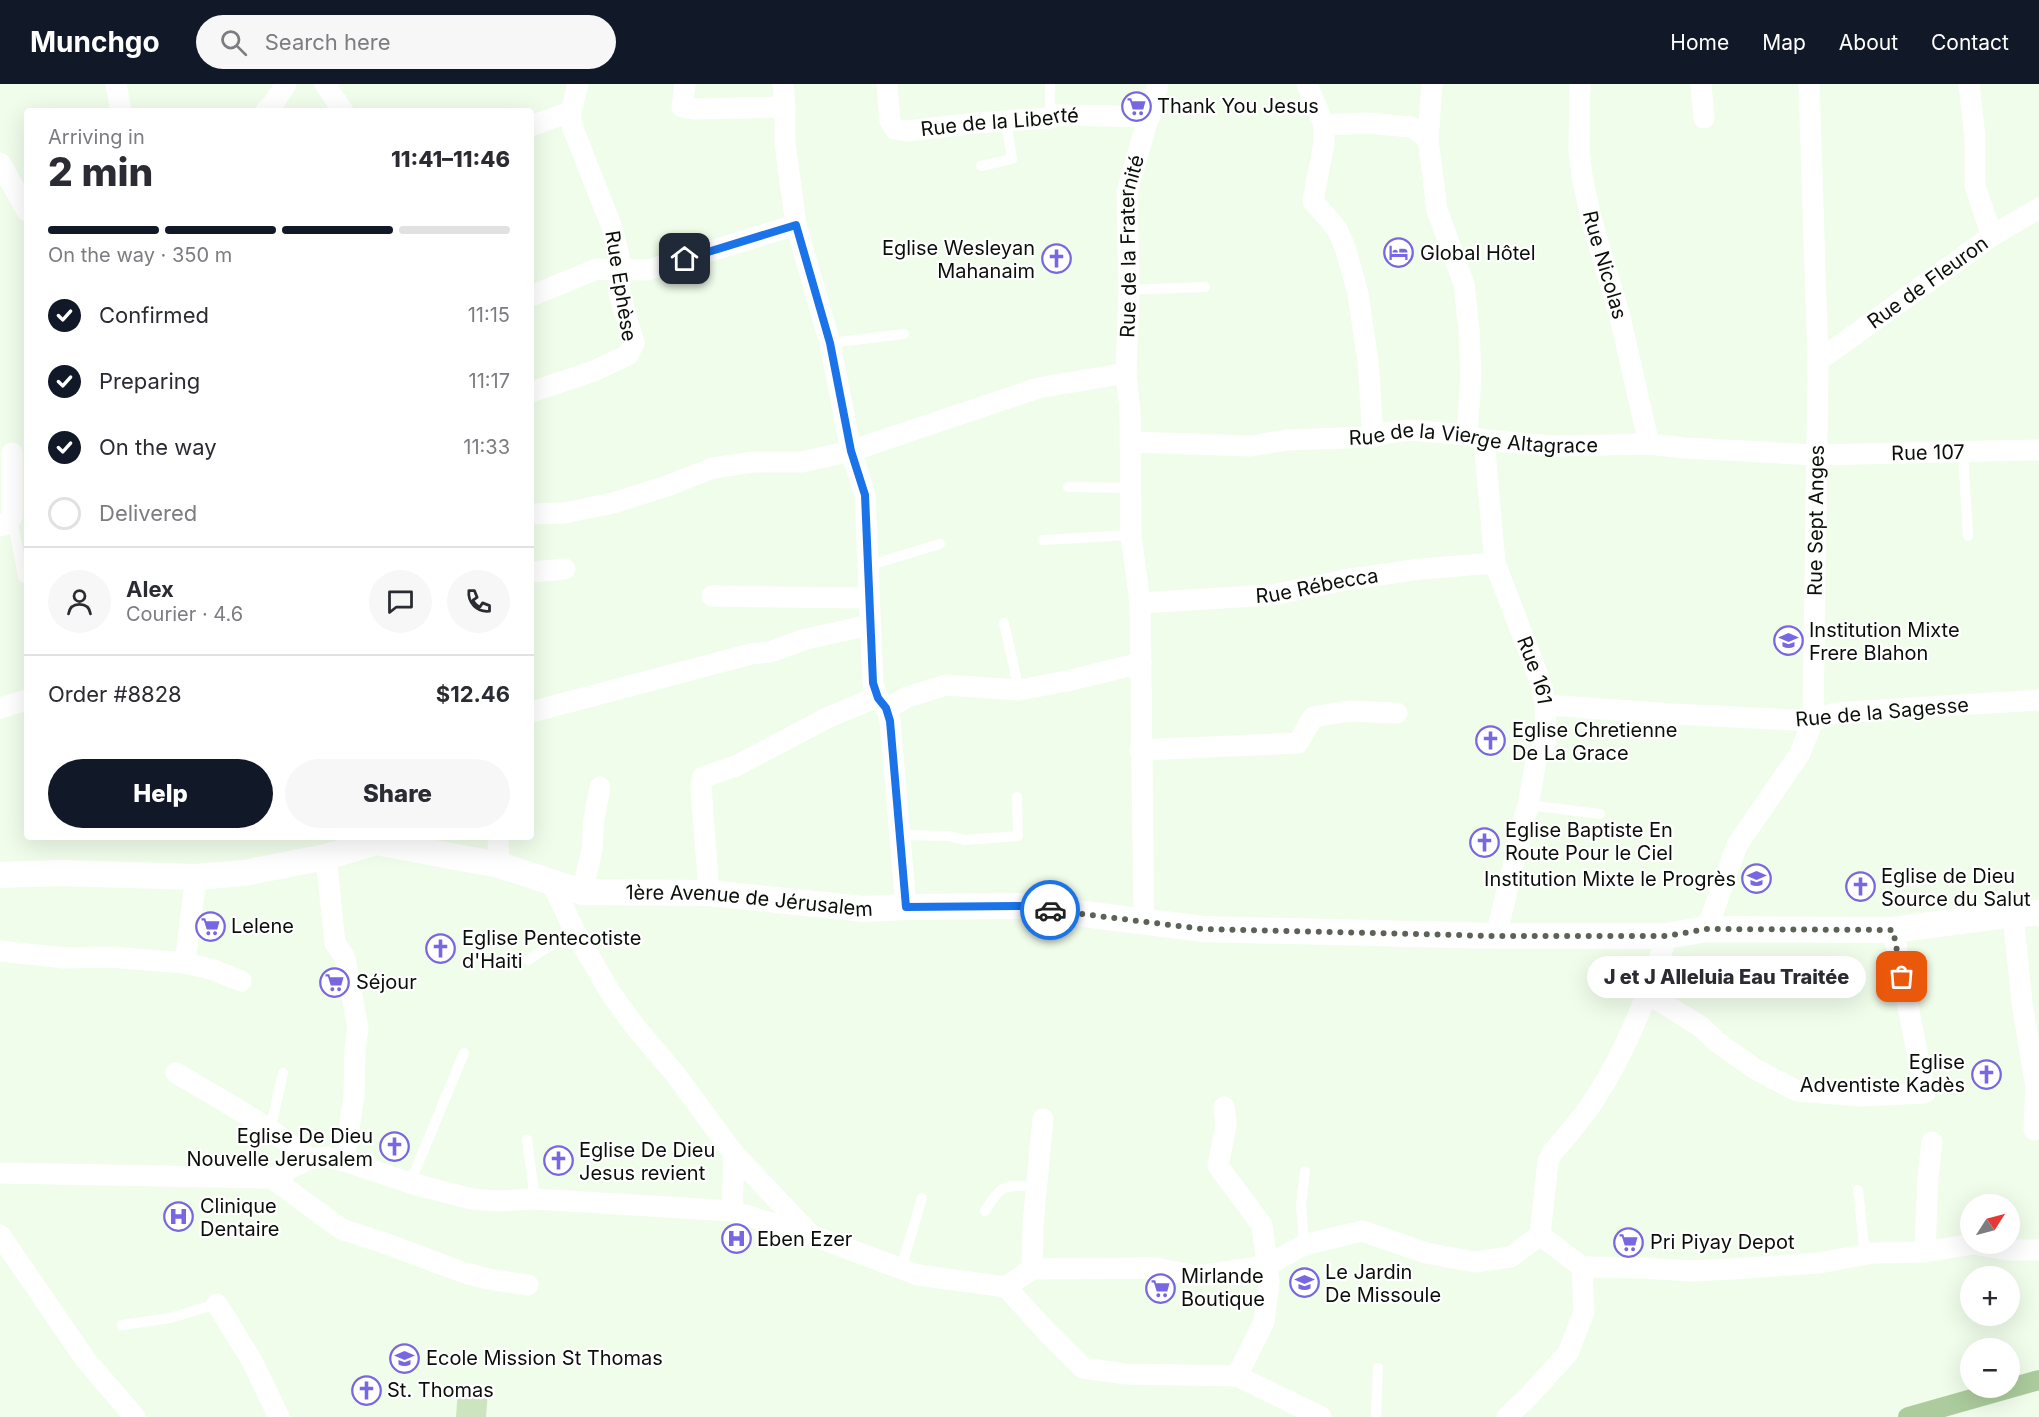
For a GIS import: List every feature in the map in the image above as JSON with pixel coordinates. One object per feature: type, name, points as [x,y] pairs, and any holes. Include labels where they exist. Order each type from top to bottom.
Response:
[{"type":"street","points":[[116,84],[120,108]]},
{"type":"street","points":[[269,108],[286,84]]},
{"type":"street","points":[[325,84],[342,108]]},
{"type":"street","points":[[534,125],[564,114],[570,115],[578,84]]},
{"type":"street","points":[[685,84],[682,107],[694,109],[785,107]]},
{"type":"street","points":[[783,84],[785,143],[796,225],[830,343],[851,451],[865,495],[873,683],[890,721],[906,907]]},
{"type":"street","name":"Rue de la Liberté","points":[[887,84],[890,120],[895,129],[908,131],[1050,118],[1059,115],[1150,117]]},
{"type":"street","name":"Rue de la Fraternité","points":[[1144,921],[1140,750],[1140,603],[1131,535],[1130,412],[1126,373],[1129,290],[1127,192],[1158,84]]},
{"type":"street","points":[[1307,84],[1324,125],[1324,142],[1313,201],[1337,229],[1345,247],[1358,294],[1368,361],[1373,437]]},
{"type":"street","name":"Rue 161","points":[[1432,84],[1428,139],[1437,210],[1464,284],[1476,437],[1495,563],[1542,686],[1545,705],[1546,741],[1536,761],[1528,805],[1496,936]]},
{"type":"street","name":"Rue Nicolas","points":[[1580,84],[1579,149],[1582,176],[1591,218],[1619,313],[1649,444]]},
{"type":"street","points":[[1701,84],[1704,118]]},
{"type":"street","name":"Rue Sept Anges","points":[[1707,929],[1737,845],[1799,755],[1813,721],[1818,361],[1809,84]]},
{"type":"street","points":[[1969,84],[1975,137],[1976,186],[1992,236]]},
{"type":"street","name":"Rue Ephèse","points":[[534,391],[594,371],[628,355],[634,344],[619,292],[622,270],[613,230],[574,131],[570,115]]},
{"type":"street","points":[[1324,125],[1366,123],[1412,127],[1428,139]]},
{"type":"street","points":[[0,163],[5,183],[24,207]]},
{"type":"street","name":"Rue de Fleuron","points":[[1818,361],[1992,236],[2039,208]]},
{"type":"street","points":[[534,295],[597,269],[648,270],[796,225]]},
{"type":"street","points":[[534,514],[564,513],[613,503],[713,468],[754,462],[802,462],[851,451],[1038,388],[1126,373]]},
{"type":"street","name":"Rue de la Vierge Altagrace","points":[[1130,441],[1251,446],[1286,440],[1373,437],[1410,430],[1553,446],[1649,444],[1816,456]]},
{"type":"street","name":"Rue 107","points":[[1816,456],[2039,450]]},
{"type":"street","points":[[6,521],[13,452]]},
{"type":"street","name":"Rue Rébecca","points":[[1140,603],[1272,595],[1345,580],[1420,569],[1495,563]]},
{"type":"street","points":[[534,572],[565,569]]},
{"type":"street","points":[[712,596],[868,598]]},
{"type":"street","points":[[534,711],[751,654],[770,652],[806,639],[870,625]]},
{"type":"street","points":[[709,892],[701,786],[703,777],[736,766],[827,718],[948,685],[1019,690],[1141,663]]},
{"type":"street","name":"Rue de la Sagesse","points":[[1545,705],[1813,721],[1835,713],[2039,700]]},
{"type":"street","points":[[0,708],[24,701]]},
{"type":"street","points":[[1140,750],[1298,743],[1313,717],[1349,711],[1396,713]]},
{"type":"street","points":[[582,892],[592,850],[594,819],[600,787]]},
{"type":"street","points":[[0,874],[60,873],[196,878],[244,873],[326,857],[375,840]]},
{"type":"street","name":"1ère Avenue de Jérusalem","points":[[375,840],[499,865],[582,892],[709,892],[864,909],[1020,906],[1203,929],[1496,936],[1667,936],[1707,929],[1893,930],[2013,914],[2039,913]]},
{"type":"street","points":[[498,840],[499,865]]},
{"type":"street","points":[[326,857],[335,943],[344,956],[358,1028],[354,1096],[344,1161]]},
{"type":"street","points":[[185,963],[196,878]]},
{"type":"street","points":[[551,881],[574,930],[610,992],[633,1024],[676,1075],[734,1154],[811,1235]]},
{"type":"street","points":[[2013,914],[2034,1042],[2036,1087],[2034,1130]]},
{"type":"street","points":[[1648,994],[1700,1026],[1717,1042],[1755,1069],[1797,1091],[1861,1096],[1925,1093],[1893,930]]},
{"type":"street","points":[[1006,1287],[1032,1269],[1156,1268],[1196,1276],[1266,1266],[1304,1245],[1362,1231],[1426,1253],[1475,1262],[1511,1257],[1540,1235],[1548,1161],[1596,1098],[1648,994],[1667,936]]},
{"type":"street","points":[[0,951],[64,958],[110,957],[185,963],[211,969],[241,981]]},
{"type":"street","points":[[176,1073],[270,1131],[309,1160]]},
{"type":"street","points":[[1224,1107],[1226,1125],[1218,1166],[1262,1225],[1269,1282],[1264,1322],[1237,1376]]},
{"type":"street","points":[[1032,1269],[1036,1186],[1043,1119]]},
{"type":"street","points":[[1925,1252],[1928,1176],[1932,1142]]},
{"type":"street","points":[[732,1211],[734,1154]]},
{"type":"street","points":[[0,1173],[272,1178],[309,1160],[326,1157],[472,1199],[498,1201],[535,1198],[732,1211],[811,1235],[918,1275],[1006,1287],[1083,1368],[1126,1374],[1237,1376],[1322,1417]]},
{"type":"street","points":[[272,1178],[341,1229],[462,1272],[528,1286]]},
{"type":"street","points":[[0,1235],[85,1359],[135,1417]]},
{"type":"street","points":[[1540,1235],[1582,1267],[1690,1271],[1819,1263],[1865,1255],[1925,1252],[1974,1244],[2007,1250],[2039,1250]]},
{"type":"street","points":[[1507,1417],[1568,1353],[1584,1312],[1582,1267]]},
{"type":"street","points":[[217,1304],[252,1361],[279,1417]]},
{"type":"lane","points":[[1050,84],[1050,118]]},
{"type":"lane","points":[[981,166],[1012,159],[1006,121]]},
{"type":"lane","points":[[1129,290],[1205,287]]},
{"type":"lane","points":[[830,343],[904,334]]},
{"type":"lane","points":[[1963,452],[1968,536]]},
{"type":"lane","points":[[1068,487],[1131,488]]},
{"type":"lane","points":[[6,521],[24,577]]},
{"type":"lane","points":[[1043,540],[1131,535]]},
{"type":"lane","points":[[867,566],[940,544]]},
{"type":"lane","points":[[1004,624],[1019,690]]},
{"type":"lane","points":[[900,835],[949,836],[964,840],[1018,836],[1017,797]]},
{"type":"lane","points":[[1528,805],[1600,814]]},
{"type":"lane","points":[[528,960],[574,930]]},
{"type":"lane","points":[[410,1183],[464,1053]]},
{"type":"lane","points":[[270,1131],[283,1072]]},
{"type":"lane","points":[[527,1140],[535,1198]]},
{"type":"lane","points":[[1304,1245],[1301,1205],[1305,1171]]},
{"type":"lane","points":[[985,1211],[998,1191],[1009,1186],[1036,1186]]},
{"type":"lane","points":[[1858,1190],[1865,1255]]},
{"type":"lane","points":[[902,1269],[922,1198]]},
{"type":"lane","points":[[122,1325],[170,1318],[217,1304]]},
{"type":"lane","points":[[1376,1417],[1378,1368]]},
{"type":"green space","points":[[458,1388],[488,1391],[486,1417],[456,1417]]},
{"type":"waterway","points":[[1908,1417],[2039,1380]]},
{"type":"way so far","points":[[1050,910],[1203,929],[1496,936],[1667,936],[1707,929],[1893,930],[1902,977]]},
{"type":"place","name":"Thank You Jesus","points":[[1136,106]]},
{"type":"place","name":"Global Hôtel","points":[[1399,253]]},
{"type":"place","name":"Eglise Wesleyan Mahanaim","points":[[1056,259]]},
{"type":"place","name":"Institution Mixte Frere Blahon","points":[[1788,641]]},
{"type":"place","name":"Eglise Chretienne De La Grace","points":[[1491,741]]},
{"type":"place","name":"Eglise Baptiste En Route Pour le Ciel","points":[[1484,842]]},
{"type":"place","name":"Institution Mixte le Progrès","points":[[1757,879]]},
{"type":"place","name":"Eglise de Dieu Source du Salut","points":[[1860,887]]},
{"type":"place","name":"Lelene","points":[[210,926]]},
{"type":"place","name":"Eglise Pentecotiste d'Haiti","points":[[441,949]]},
{"type":"place","name":"J et J Alleluia Eau Traitée","points":[[1902,977]]},
{"type":"place","name":"Séjour","points":[[335,982]]},
{"type":"place","name":"Eglise Adventiste Kadès","points":[[1986,1074]]},
{"type":"place","name":"Eglise De Dieu Nouvelle Jerusalem","points":[[394,1147]]},
{"type":"place","name":"Eglise De Dieu Jesus revient","points":[[558,1161]]},
{"type":"place","name":"Clinique Dentaire","points":[[179,1217]]},
{"type":"place","name":"Eben Ezer","points":[[736,1239]]},
{"type":"place","name":"Pri Piyay Depot","points":[[1629,1242]]},
{"type":"place","name":"Le Jardin De Missoule","points":[[1304,1283]]},
{"type":"place","name":"Mirlande Boutique","points":[[1160,1288]]},
{"type":"place","name":"Ecole Mission St Thomas","points":[[405,1358]]},
{"type":"place","name":"St. Thomas","points":[[366,1390]]},
{"type":"route","points":[[685,259],[796,225],[830,343],[851,451],[865,495],[873,683],[890,721],[906,907],[1020,906],[1050,910]]}]
